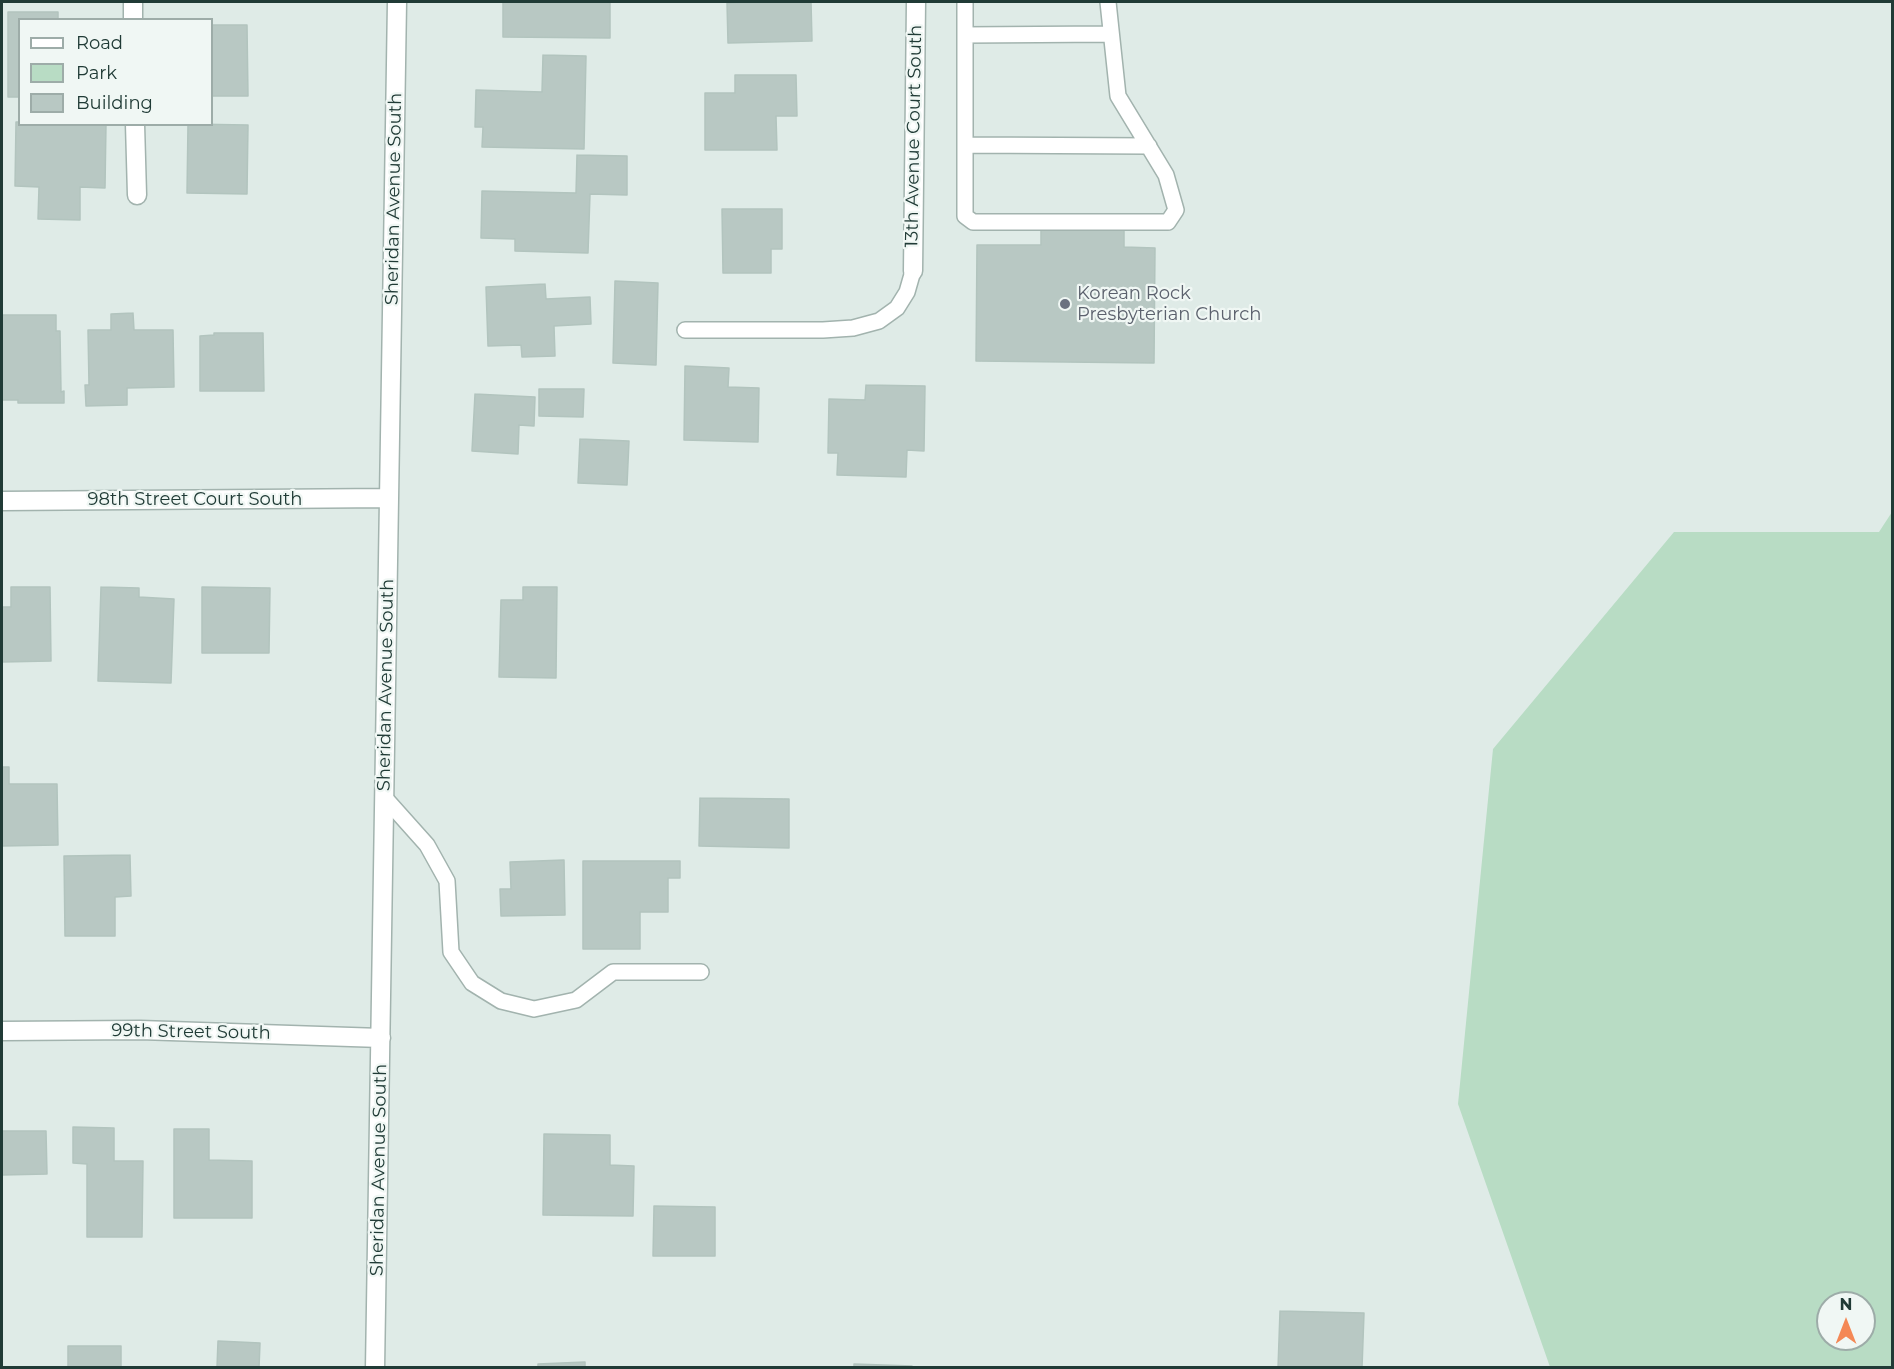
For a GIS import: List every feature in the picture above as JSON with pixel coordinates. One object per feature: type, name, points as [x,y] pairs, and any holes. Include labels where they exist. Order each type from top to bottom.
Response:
[{"type":"street","points":[[133,2],[133,18]]},
{"type":"street","name":"Sheridan Avenue South","points":[[375,1368],[397,2]]},
{"type":"street","name":"13th Avenue Court South","points":[[913,271],[916,2]]},
{"type":"street","points":[[135,126],[137,195]]},
{"type":"street","name":"98th Street Court South","points":[[2,501],[389,498]]},
{"type":"street","name":"99th Street South","points":[[2,1031],[140,1030],[381,1038]]},
{"type":"lane","points":[[965,2],[965,216],[973,222],[1168,222],[1176,210],[1166,175],[1118,96],[1108,2]]},
{"type":"lane","points":[[965,35],[1111,34]]},
{"type":"lane","points":[[965,144],[1149,146]]},
{"type":"lane","points":[[685,330],[853,328],[879,321],[897,308],[907,292],[913,271]]},
{"type":"lane","points":[[385,798],[427,845],[447,881],[451,952],[472,983],[501,1001],[534,1009],[576,1000],[613,972],[700,972]]},
{"type":"green space","points":[[1892,512],[1892,1367],[1550,1367],[1458,1104],[1493,749],[1674,532],[1879,532]]},
{"type":"building","points":[[503,2],[610,2],[610,38],[503,37]]},
{"type":"building","points":[[811,2],[812,41],[728,43],[727,3]]},
{"type":"building","points":[[8,12],[58,12],[58,18],[18,18],[18,97],[8,97]]},
{"type":"building","points":[[213,25],[247,25],[248,96],[213,96]]},
{"type":"building","points":[[543,55],[586,56],[584,149],[482,147],[483,127],[475,127],[476,90],[542,92]]},
{"type":"building","points":[[735,75],[796,75],[797,116],[776,116],[777,150],[705,150],[705,93],[735,93]]},
{"type":"building","points":[[16,122],[18,126],[106,126],[105,188],[80,187],[80,220],[38,219],[39,187],[15,186]]},
{"type":"building","points":[[248,125],[247,194],[187,193],[188,126]]},
{"type":"building","points":[[577,155],[627,156],[627,195],[590,194],[588,253],[515,251],[515,239],[481,238],[482,191],[576,193]]},
{"type":"building","points":[[722,209],[782,209],[782,249],[771,249],[771,273],[723,273]]},
{"type":"building","name":"Korean Rock Presbyterian Church","points":[[1041,224],[1124,225],[1124,247],[1155,248],[1154,363],[976,361],[977,245],[1041,245]]},
{"type":"building","points":[[615,281],[658,283],[656,365],[613,363]]},
{"type":"building","points":[[545,284],[546,299],[590,297],[591,324],[554,326],[555,356],[522,357],[521,345],[488,346],[486,287]]},
{"type":"building","points":[[133,313],[134,330],[173,330],[174,387],[127,388],[127,405],[86,406],[85,385],[89,385],[88,330],[111,330],[111,314]]},
{"type":"building","points":[[2,315],[56,315],[56,331],[60,331],[61,392],[64,391],[64,403],[18,403],[18,400],[2,400]]},
{"type":"building","points":[[214,333],[263,333],[264,391],[200,391],[200,336],[214,335]]},
{"type":"building","points":[[685,366],[729,368],[728,387],[759,388],[758,442],[684,440]]},
{"type":"building","points":[[866,385],[925,386],[924,451],[907,450],[906,477],[837,475],[838,453],[828,453],[829,399],[865,400]]},
{"type":"building","points":[[539,389],[584,389],[583,417],[539,416]]},
{"type":"building","points":[[475,394],[535,397],[534,426],[519,425],[518,454],[472,451]]},
{"type":"building","points":[[580,439],[629,441],[627,485],[578,483]]},
{"type":"building","points":[[11,587],[50,587],[51,661],[2,662],[2,607],[11,607]]},
{"type":"building","points":[[101,587],[139,588],[139,597],[174,599],[171,683],[98,681]]},
{"type":"building","points":[[202,587],[270,588],[269,653],[202,653]]},
{"type":"building","points":[[523,587],[557,587],[556,678],[499,677],[501,600],[523,600]]},
{"type":"building","points":[[2,767],[9,767],[9,784],[57,784],[58,845],[2,846]]},
{"type":"building","points":[[700,798],[789,799],[789,848],[699,846]]},
{"type":"building","points":[[130,855],[131,896],[115,897],[115,936],[65,936],[64,856]]},
{"type":"building","points":[[564,860],[565,915],[501,916],[500,889],[511,889],[510,862]]},
{"type":"building","points":[[583,861],[680,861],[680,878],[668,878],[668,912],[640,912],[640,949],[583,949]]},
{"type":"building","points":[[73,1127],[114,1128],[114,1161],[143,1161],[142,1237],[87,1237],[87,1164],[73,1163]]},
{"type":"building","points":[[174,1129],[209,1129],[209,1160],[252,1161],[252,1218],[174,1218]]},
{"type":"building","points":[[2,1131],[46,1131],[47,1174],[2,1175]]},
{"type":"building","points":[[544,1134],[610,1135],[610,1165],[634,1166],[633,1216],[543,1215]]},
{"type":"building","points":[[654,1206],[715,1207],[715,1256],[653,1256]]},
{"type":"building","points":[[1280,1311],[1364,1313],[1362,1368],[1278,1368]]},
{"type":"building","points":[[218,1341],[260,1343],[259,1368],[203,1368],[217,1367]]},
{"type":"building","points":[[68,1346],[121,1346],[121,1368],[68,1368]]},
{"type":"building","points":[[585,1362],[585,1368],[538,1368],[538,1364]]},
{"type":"building","points":[[854,1364],[912,1366],[912,1368],[854,1368]]},
{"type":"place","name":"Korean Rock Presbyterian Church","points":[[1065,304]]}]
